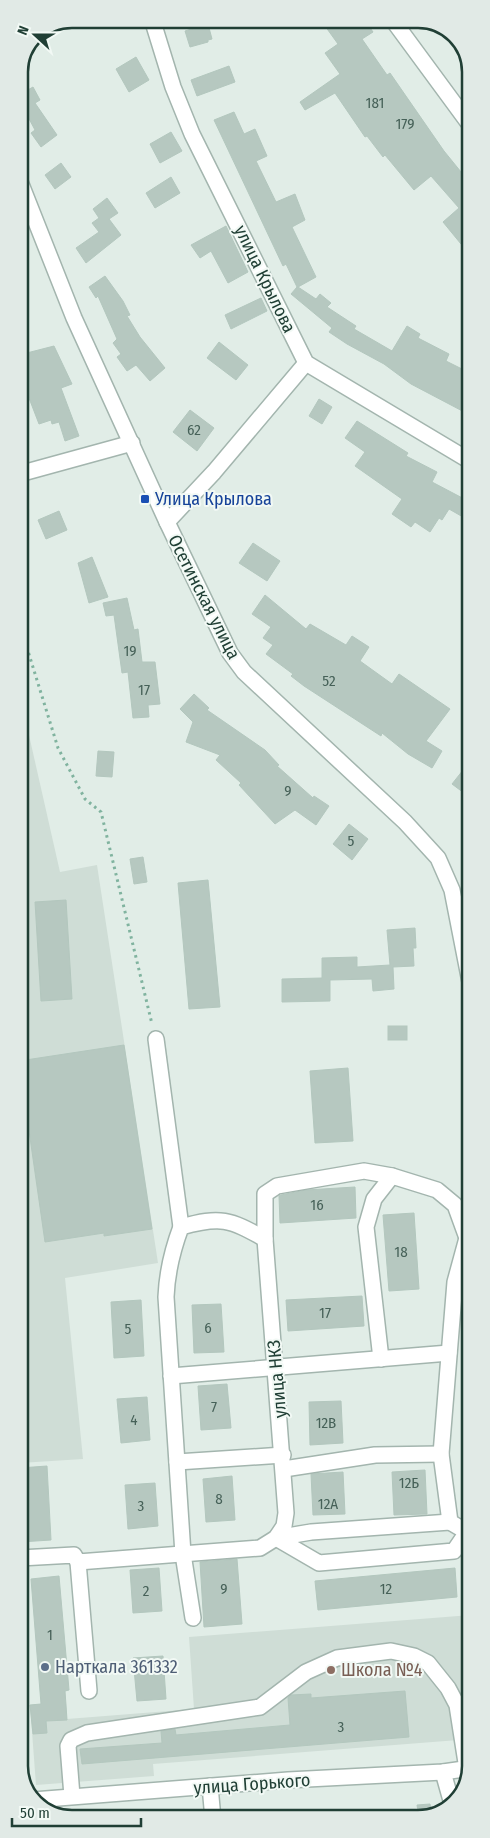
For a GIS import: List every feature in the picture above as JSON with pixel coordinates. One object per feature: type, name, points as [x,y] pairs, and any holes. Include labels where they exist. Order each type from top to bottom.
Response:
[{"type":"street","name":"улица Крылова","points":[[155,28],[173,87],[192,134],[306,363]]},
{"type":"street","points":[[399,28],[462,114]]},
{"type":"street","name":"Осетинская улица","points":[[28,202],[74,318],[216,629],[244,672],[405,822],[438,858],[462,906]]},
{"type":"street","points":[[167,522],[214,472],[306,363],[462,456]]},
{"type":"street","points":[[28,472],[132,443]]},
{"type":"street","points":[[156,1040],[182,1227],[172,1251],[167,1276],[171,1376],[183,1554],[193,1618]]},
{"type":"street","name":"улица НКЗ","points":[[276,1538],[284,1526],[286,1512],[284,1462],[264,1239],[265,1194],[277,1186],[364,1171],[392,1176],[437,1190],[454,1205],[462,1222]]},
{"type":"street","points":[[381,1359],[366,1228],[374,1199],[392,1176]]},
{"type":"street","points":[[182,1227],[208,1220],[223,1220],[239,1225],[264,1239]]},
{"type":"street","points":[[450,1522],[442,1454],[455,1282],[462,1260]]},
{"type":"street","points":[[171,1376],[449,1353]]},
{"type":"street","points":[[177,1462],[284,1462],[375,1455],[442,1454]]},
{"type":"street","points":[[78,1562],[260,1548],[276,1538],[311,1532],[450,1522],[462,1528]]},
{"type":"street","points":[[276,1538],[320,1563],[454,1551],[462,1541]]},
{"type":"street","points":[[28,1557],[68,1554],[74,1555],[78,1562],[89,1691]]},
{"type":"street","points":[[72,1796],[68,1746],[71,1740],[87,1732],[260,1707],[306,1672],[337,1658],[391,1651],[414,1656],[428,1663],[448,1688],[457,1705],[462,1731]]},
{"type":"street","name":"улица Горького","points":[[41,1799],[210,1786],[443,1772],[462,1769]]},
{"type":"street","points":[[443,1772],[450,1798]]},
{"type":"street","points":[[210,1786],[212,1810]]},
{"type":"path","points":[[28,651],[58,748],[85,798],[101,812],[156,1040]]},
{"type":"shaded area","points":[[28,731],[60,872],[97,865],[158,1263],[65,1278],[83,1459],[28,1462]]},
{"type":"shaded area","name":"Школа №4","points":[[462,1616],[462,1740],[153,1764],[154,1776],[36,1785],[30,1705],[66,1702],[67,1719],[194,1709],[189,1637]]},
{"type":"building","points":[[195,28],[209,28],[212,39],[190,47],[185,31]]},
{"type":"building","points":[[326,28],[370,28],[373,32],[362,39],[387,75],[390,73],[444,151],[462,173],[462,245],[443,222],[459,208],[431,176],[414,190],[385,155],[383,157],[367,136],[365,137],[335,93],[305,110],[300,102],[340,74],[325,53],[338,44]]},
{"type":"building","points":[[136,57],[149,80],[129,92],[116,69]]},
{"type":"building","points":[[229,66],[235,82],[197,96],[191,80]]},
{"type":"building","points":[[33,87],[40,100],[35,103],[57,135],[41,147],[31,133],[35,130],[28,117],[28,90]]},
{"type":"building","points":[[234,112],[244,134],[255,129],[267,156],[256,161],[276,202],[295,194],[305,220],[292,227],[316,277],[298,287],[316,299],[320,294],[331,303],[327,307],[356,326],[354,329],[392,351],[407,326],[420,334],[418,338],[449,354],[446,361],[462,369],[462,411],[411,384],[384,364],[329,332],[332,328],[291,294],[297,287],[286,264],[283,266],[214,120]]},
{"type":"building","points":[[171,132],[182,151],[160,163],[150,144]]},
{"type":"building","points":[[61,163],[71,177],[55,189],[45,175]]},
{"type":"building","points":[[171,177],[180,193],[155,208],[146,193]]},
{"type":"building","points":[[107,198],[118,213],[109,219],[121,235],[86,263],[76,248],[99,232],[92,223],[99,218],[93,209]]},
{"type":"building","points":[[226,226],[248,272],[228,283],[211,251],[200,258],[191,245]]},
{"type":"building","points":[[105,276],[123,301],[130,315],[127,316],[140,337],[165,368],[150,381],[136,365],[127,371],[117,357],[121,354],[113,343],[117,339],[98,296],[96,298],[89,287]]},
{"type":"building","points":[[261,298],[267,311],[231,329],[225,315]]},
{"type":"building","points":[[219,342],[248,365],[236,380],[207,358]]},
{"type":"building","points":[[54,346],[72,384],[61,388],[79,436],[65,441],[59,422],[52,424],[51,420],[39,424],[28,395],[28,353]]},
{"type":"building","points":[[319,399],[332,407],[322,424],[309,416]]},
{"type":"building","points":[[190,410],[214,428],[197,451],[173,432]]},
{"type":"building","points":[[357,421],[408,453],[406,456],[437,472],[432,482],[462,498],[462,516],[449,509],[442,520],[439,518],[430,532],[415,522],[411,527],[392,514],[402,499],[355,466],[365,452],[345,438]]},
{"type":"building","points":[[59,511],[67,530],[46,539],[38,520]]},
{"type":"building","points":[[253,543],[280,561],[267,581],[239,563]]},
{"type":"building","points":[[92,557],[108,597],[89,603],[78,563]]},
{"type":"building","points":[[265,595],[306,629],[310,624],[346,645],[352,636],[369,647],[360,661],[392,684],[399,674],[450,709],[426,741],[442,751],[432,768],[408,754],[382,733],[381,736],[304,686],[291,676],[293,674],[266,654],[273,645],[263,638],[271,627],[252,614]]},
{"type":"building","points":[[127,598],[134,630],[138,629],[142,662],[155,662],[160,704],[148,705],[149,717],[133,718],[128,672],[122,673],[114,615],[106,616],[103,603]]},
{"type":"building","points":[[194,694],[209,708],[207,710],[265,750],[279,765],[277,766],[313,798],[314,796],[329,806],[316,825],[295,810],[275,824],[239,785],[241,783],[216,760],[220,755],[186,742],[193,722],[180,709]]},
{"type":"building","points":[[98,751],[114,752],[112,777],[96,776]]},
{"type":"building","points":[[462,771],[462,792],[452,784]]},
{"type":"building","points":[[349,824],[368,839],[352,860],[333,844]]},
{"type":"building","points":[[143,857],[147,882],[134,884],[130,859]]},
{"type":"building","points":[[208,880],[220,1007],[189,1009],[178,883]]},
{"type":"building","points":[[66,900],[72,999],[41,1001],[35,902]]},
{"type":"building","points":[[415,928],[416,948],[413,948],[414,966],[393,967],[394,989],[373,991],[372,979],[330,980],[330,1001],[282,1002],[282,979],[322,978],[322,958],[357,957],[357,967],[390,965],[387,930]]},
{"type":"building","points":[[388,1026],[407,1026],[407,1040],[388,1040]]},
{"type":"building","points":[[124,1045],[152,1229],[104,1236],[104,1233],[45,1242],[28,1124],[28,1060]]},
{"type":"building","points":[[348,1068],[353,1141],[315,1143],[310,1071]]},
{"type":"building","points":[[355,1187],[356,1218],[280,1223],[279,1196],[281,1195],[306,1190]]},
{"type":"building","points":[[414,1213],[419,1289],[389,1291],[383,1215]]},
{"type":"building","points":[[362,1296],[364,1326],[288,1331],[286,1300]]},
{"type":"building","points":[[141,1300],[144,1356],[114,1358],[111,1302]]},
{"type":"building","points":[[221,1304],[224,1352],[194,1353],[192,1305]]},
{"type":"building","points":[[227,1384],[231,1428],[201,1430],[198,1386]]},
{"type":"building","points":[[147,1397],[150,1440],[121,1443],[117,1399]]},
{"type":"building","points":[[341,1401],[343,1443],[310,1445],[309,1402]]},
{"type":"building","points":[[47,1466],[51,1540],[28,1541],[28,1467]]},
{"type":"building","points":[[425,1470],[427,1514],[394,1515],[392,1472]]},
{"type":"building","points":[[343,1472],[345,1514],[313,1515],[311,1474]]},
{"type":"building","points":[[232,1476],[235,1520],[206,1522],[203,1479]]},
{"type":"building","points":[[155,1483],[158,1526],[128,1529],[125,1485]]},
{"type":"building","points":[[237,1559],[242,1624],[204,1627],[200,1562]]},
{"type":"building","points":[[159,1568],[162,1611],[133,1613],[130,1570]]},
{"type":"building","points":[[455,1568],[457,1597],[318,1610],[315,1581]]},
{"type":"building","points":[[59,1576],[69,1690],[65,1691],[67,1720],[46,1721],[47,1733],[33,1734],[30,1705],[41,1704],[31,1579]]},
{"type":"building","points":[[163,1656],[166,1699],[137,1701],[133,1658]]},
{"type":"building","points":[[405,1691],[409,1737],[82,1764],[80,1749],[162,1743],[161,1731],[175,1729],[176,1735],[290,1725],[288,1698],[291,1695],[311,1694],[311,1698]]},
{"type":"building","points":[[430,1804],[431,1809],[418,1810],[417,1805]]},
{"type":"place","name":"Улица Крылова","points":[[145,499]]},
{"type":"place","name":"Нарткала 361332","points":[[45,1667]]},
{"type":"place","name":"Школа №4","points":[[331,1670]]}]
